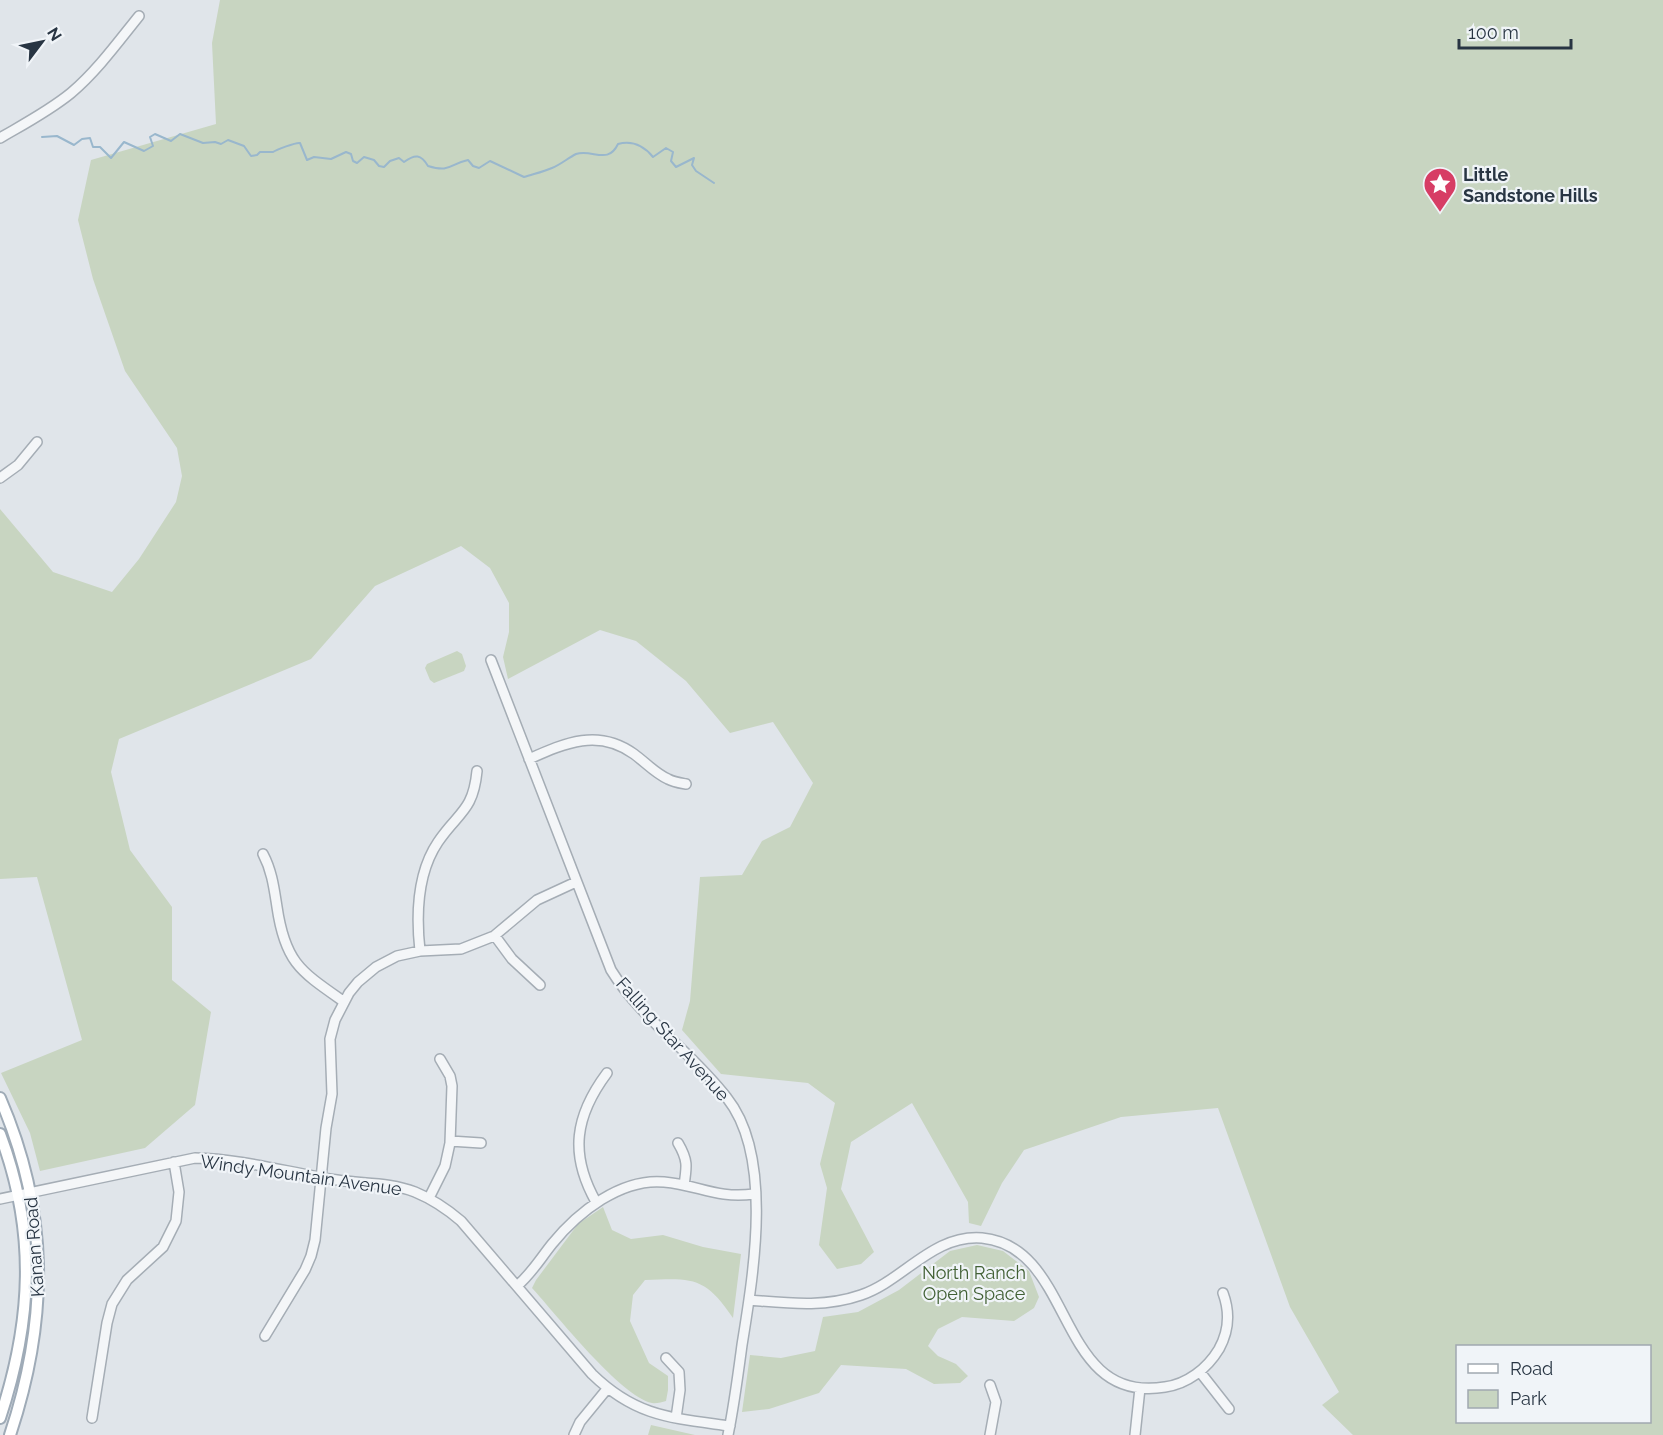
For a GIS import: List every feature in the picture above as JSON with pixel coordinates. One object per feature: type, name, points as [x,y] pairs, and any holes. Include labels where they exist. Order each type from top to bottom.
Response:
[{"type":"main road","name":"Kanan Road","points":[[0,1098],[19,1143],[32,1193],[39,1273],[37,1319],[26,1377],[10,1435]]},
{"type":"main road","name":"Kanan Road","points":[[0,1134],[18,1196],[25,1248],[27,1294],[14,1377],[0,1418]]},
{"type":"street","points":[[0,138],[46,111],[72,92],[93,72],[139,16]]},
{"type":"street","points":[[0,478],[18,465],[37,442]]},
{"type":"street","name":"Falling Star Avenue","points":[[491,660],[606,959],[619,983],[631,998],[719,1088],[736,1111],[746,1131],[751,1149],[755,1251],[729,1431]]},
{"type":"street","points":[[529,759],[571,741],[588,739],[605,741],[632,752],[667,779],[686,784]]},
{"type":"street","points":[[420,951],[418,917],[425,868],[438,842],[469,804],[476,790],[477,771]]},
{"type":"street","points":[[263,854],[271,870],[280,929],[287,951],[313,980],[343,1001]]},
{"type":"street","points":[[266,1336],[311,1256],[315,1240],[326,1128],[332,1094],[330,1039],[343,1001],[358,982],[376,967],[397,956],[420,951],[461,949],[478,944],[495,936],[537,900],[576,882]]},
{"type":"street","points":[[495,936],[512,959],[540,986]]},
{"type":"street","points":[[429,1198],[445,1166],[450,1141],[452,1086],[450,1076],[440,1059]]},
{"type":"street","points":[[596,1202],[582,1171],[579,1137],[586,1105],[607,1072]]},
{"type":"street","points":[[450,1141],[481,1143]]},
{"type":"street","points":[[678,1143],[686,1157],[684,1185]]},
{"type":"street","name":"Windy Mountain Avenue","points":[[0,1199],[195,1158],[218,1159],[321,1178],[394,1186],[429,1198],[461,1221],[607,1389],[641,1409],[729,1431]]},
{"type":"street","points":[[93,1418],[106,1323],[112,1304],[127,1280],[163,1247],[176,1221],[179,1192],[174,1162]]},
{"type":"street","points":[[517,1286],[534,1270],[559,1236],[596,1202],[617,1191],[638,1183],[663,1181],[721,1195],[736,1197],[754,1194]]},
{"type":"street","points":[[749,1300],[814,1304],[846,1300],[882,1286],[944,1244],[969,1238],[993,1240],[1015,1249],[1035,1267],[1083,1351],[1094,1365],[1114,1380],[1140,1388],[1169,1386],[1184,1381],[1200,1372],[1215,1355],[1225,1334],[1228,1308],[1223,1293]]},
{"type":"street","points":[[666,1358],[679,1372],[680,1390],[676,1418]]},
{"type":"street","points":[[1200,1372],[1229,1409]]},
{"type":"street","points":[[990,1385],[996,1402],[990,1435]]},
{"type":"street","points":[[1135,1435],[1140,1388]]},
{"type":"street","points":[[574,1435],[580,1422],[607,1389]]},
{"type":"green space","points":[[220,0],[1663,0],[1663,1435],[1353,1435],[1322,1405],[1339,1392],[1290,1307],[1218,1108],[1121,1117],[1024,1150],[1002,1183],[981,1226],[969,1223],[968,1202],[912,1103],[851,1142],[841,1189],[874,1252],[861,1264],[837,1269],[819,1245],[827,1188],[820,1164],[835,1103],[808,1083],[721,1074],[682,1030],[690,1001],[700,877],[742,875],[762,841],[790,827],[813,783],[773,722],[730,733],[686,681],[636,641],[600,630],[508,679],[503,657],[509,632],[509,603],[490,568],[461,546],[375,586],[311,659],[119,739],[111,772],[130,850],[172,907],[172,980],[211,1012],[195,1105],[145,1148],[40,1171],[30,1133],[1,1073],[82,1040],[37,877],[0,879],[0,509],[53,572],[112,592],[139,559],[176,502],[182,476],[177,448],[125,371],[93,279],[78,220],[91,160],[216,124],[212,43]]},
{"type":"green space","points":[[457,651],[462,654],[466,666],[464,671],[434,683],[430,680],[425,668],[427,664]]},
{"type":"green space","points":[[603,1207],[612,1230],[631,1239],[663,1235],[703,1247],[741,1254],[733,1318],[714,1294],[696,1282],[675,1279],[645,1280],[633,1295],[630,1321],[649,1363],[668,1376],[666,1401],[652,1403],[623,1386],[589,1353],[532,1288],[578,1224]]},
{"type":"green space","name":"North Ranch Open Space","points":[[977,1245],[1003,1251],[1029,1271],[1039,1297],[1034,1308],[1014,1321],[962,1317],[938,1329],[928,1346],[938,1356],[956,1364],[968,1376],[960,1383],[934,1384],[906,1369],[841,1365],[819,1393],[769,1409],[742,1412],[750,1355],[781,1358],[815,1351],[823,1317],[858,1312],[899,1290],[950,1251]]},
{"type":"green space","points":[[651,1425],[695,1435],[648,1435]]},
{"type":"waterway","points":[[42,137],[57,136],[74,145],[82,139],[90,138],[93,147],[100,147],[111,158],[124,142],[144,151],[153,146],[150,137],[155,134],[171,141],[180,134],[203,143],[221,144],[228,140],[244,146],[251,156],[300,143],[307,160],[314,157],[331,159],[346,152],[351,154],[353,161],[357,163],[364,157],[384,167],[390,161],[399,158],[404,162],[418,156],[428,166],[441,169],[468,160],[473,166],[479,168],[490,161],[524,177],[555,167],[576,154],[605,155],[610,154],[618,144],[633,143],[642,147],[653,157],[666,148],[673,152],[671,161],[676,167],[694,158],[692,165],[696,171],[714,183]]},
{"type":"place","name":"Little Sandstone Hills","points":[[1440,213]]}]
